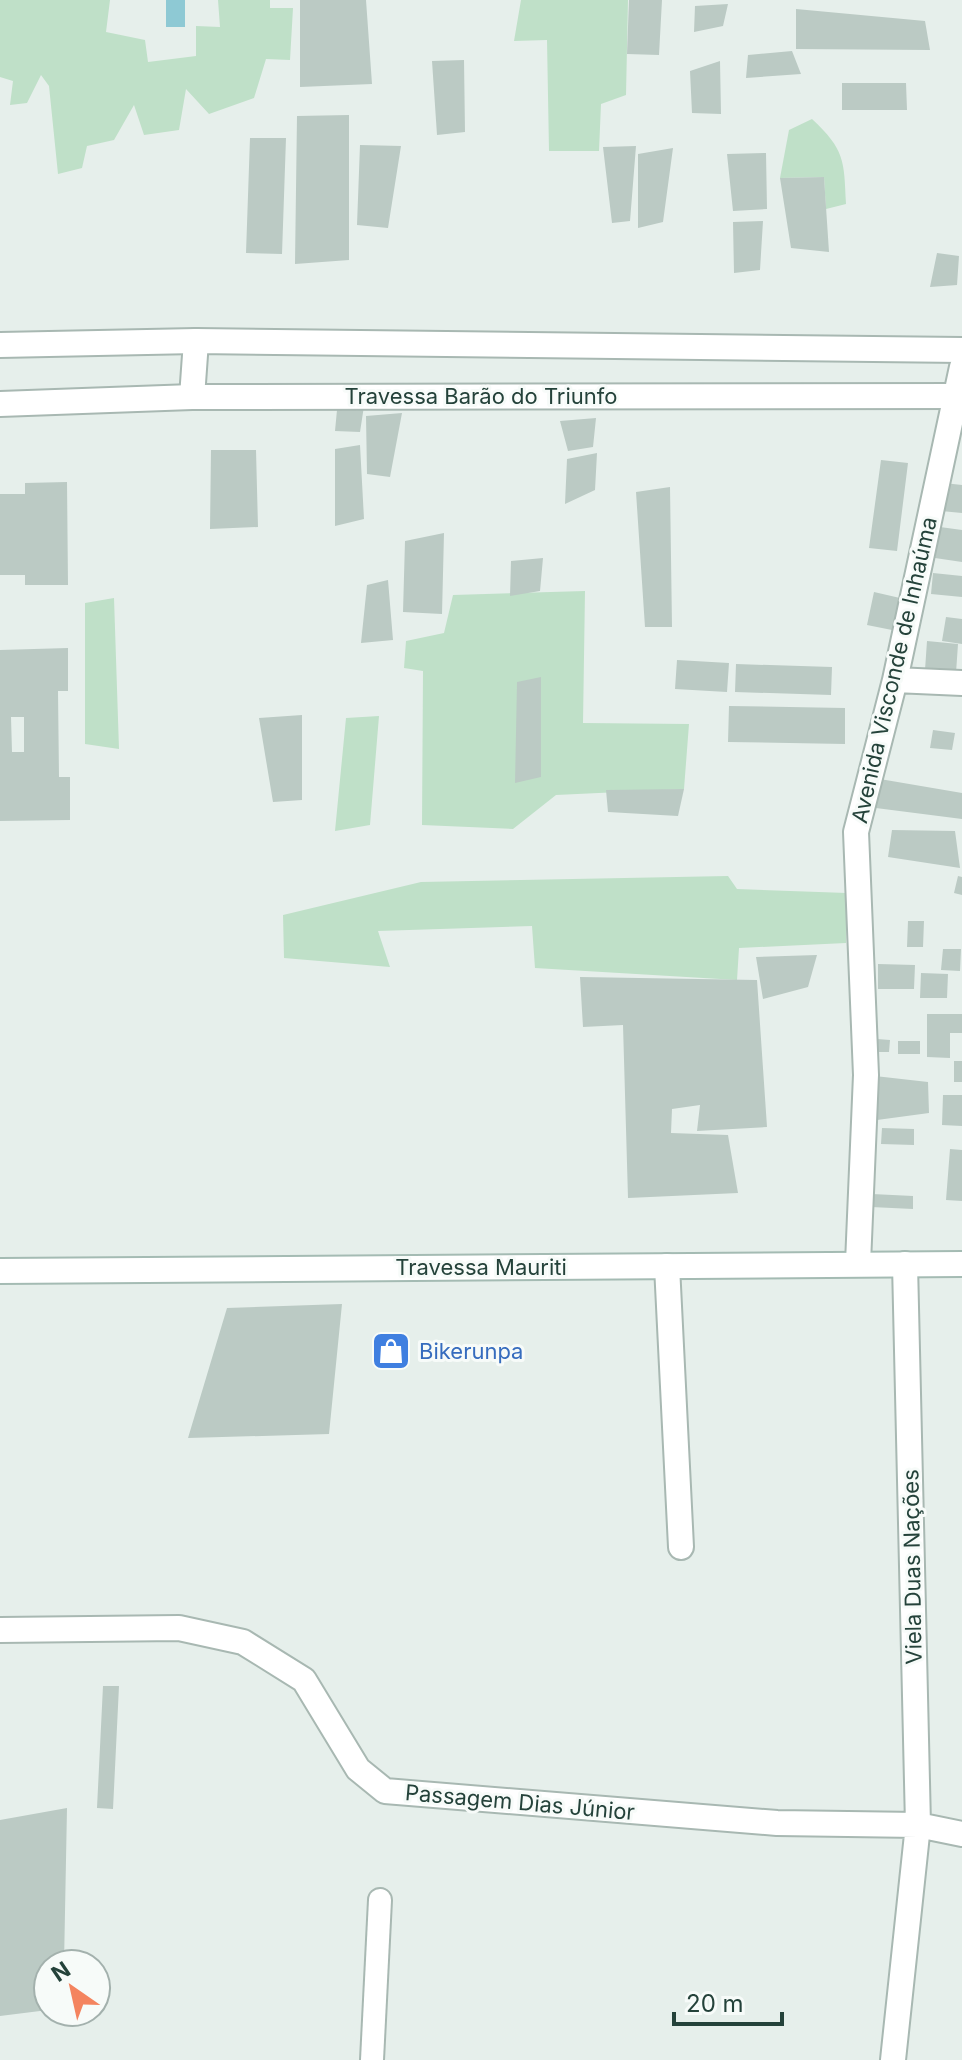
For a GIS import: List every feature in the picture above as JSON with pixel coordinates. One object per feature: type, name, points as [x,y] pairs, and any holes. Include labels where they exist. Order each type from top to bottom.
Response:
[{"type":"street","points":[[192,397],[196,341]]},
{"type":"street","points":[[0,345],[196,341],[962,350]]},
{"type":"street","name":"Avenida Visconde de Inhaúma","points":[[858,1263],[866,1075],[856,832],[895,680],[959,396],[962,367]]},
{"type":"street","name":"Travessa Barão do Triunfo","points":[[0,404],[192,397],[959,396]]},
{"type":"street","points":[[895,680],[962,683]]},
{"type":"street","name":"Viela Duas Nações","points":[[893,2060],[918,1825],[905,1264]]},
{"type":"street","name":"Travessa Mauriti","points":[[0,1271],[962,1264]]},
{"type":"street","points":[[667,1266],[681,1547]]},
{"type":"street","name":"Passagem Dias Júnior","points":[[0,1630],[179,1628],[243,1642],[304,1680],[358,1769],[385,1791],[777,1823],[918,1825]]},
{"type":"street","points":[[918,1825],[962,1834]]},
{"type":"lane","points":[[372,2060],[380,1900]]},
{"type":"green space","points":[[0,0],[110,0],[106,32],[145,40],[148,62],[196,56],[196,26],[220,27],[218,0],[270,0],[270,8],[293,8],[290,60],[266,59],[254,98],[209,114],[186,89],[179,130],[144,135],[134,105],[114,140],[87,146],[82,168],[58,174],[49,86],[41,75],[27,103],[10,105],[13,81],[0,77]]},
{"type":"green space","points":[[521,0],[628,0],[626,95],[601,104],[599,151],[549,151],[547,40],[514,41]]},
{"type":"green space","points":[[812,119],[831,139],[841,157],[846,204],[826,209],[824,177],[780,178],[789,130]]},
{"type":"green space","points":[[585,591],[583,723],[689,724],[684,789],[556,795],[513,829],[422,825],[423,671],[404,668],[406,641],[444,633],[453,595]]},
{"type":"green space","points":[[114,598],[119,749],[85,744],[85,603]]},
{"type":"green space","points":[[379,716],[370,825],[335,831],[346,718]]},
{"type":"green space","points":[[728,876],[737,889],[847,893],[846,943],[739,948],[737,980],[535,968],[532,926],[378,931],[390,967],[284,958],[283,915],[421,882]]},
{"type":"water","points":[[166,0],[185,0],[185,27],[166,27]]},
{"type":"building","points":[[300,0],[366,0],[372,84],[300,87]]},
{"type":"building","points":[[629,0],[662,0],[659,55],[627,54]]},
{"type":"building","points":[[728,4],[723,26],[694,32],[695,6]]},
{"type":"building","points":[[796,9],[925,21],[930,50],[796,49]]},
{"type":"building","points":[[792,51],[801,74],[746,78],[748,55]]},
{"type":"building","points":[[464,60],[465,132],[437,135],[432,61]]},
{"type":"building","points":[[720,61],[721,114],[692,113],[690,71]]},
{"type":"building","points":[[842,83],[906,83],[907,110],[842,110]]},
{"type":"building","points":[[349,115],[349,260],[295,264],[297,116]]},
{"type":"building","points":[[250,138],[286,138],[282,254],[246,253]]},
{"type":"building","points":[[360,145],[401,146],[388,228],[357,225]]},
{"type":"building","points":[[636,146],[630,221],[612,223],[603,147]]},
{"type":"building","points":[[673,148],[663,222],[638,228],[638,154]]},
{"type":"building","points":[[766,153],[767,209],[733,211],[727,154]]},
{"type":"building","points":[[824,177],[829,252],[791,248],[780,178]]},
{"type":"building","points":[[763,221],[760,270],[734,273],[733,222]]},
{"type":"building","points":[[937,253],[959,256],[957,285],[930,287]]},
{"type":"building","points":[[364,406],[360,432],[335,431],[337,410]]},
{"type":"building","points":[[402,413],[390,477],[367,474],[366,416]]},
{"type":"building","points":[[596,418],[593,447],[568,451],[560,421]]},
{"type":"building","points":[[360,445],[364,519],[335,526],[335,449]]},
{"type":"building","points":[[211,450],[256,450],[258,527],[210,529]]},
{"type":"building","points":[[597,453],[595,490],[565,504],[567,459]]},
{"type":"building","points":[[881,460],[908,463],[897,551],[869,548]]},
{"type":"building","points":[[67,482],[68,585],[25,585],[25,575],[0,575],[0,494],[25,494],[25,483]]},
{"type":"building","points":[[944,483],[962,485],[962,513],[941,511]]},
{"type":"building","points":[[670,487],[672,627],[645,627],[636,492]]},
{"type":"building","points":[[940,527],[962,530],[962,562],[935,558]]},
{"type":"building","points":[[444,533],[442,614],[403,612],[405,541]]},
{"type":"building","points":[[543,558],[540,591],[510,596],[511,561]]},
{"type":"building","points":[[933,573],[962,576],[962,597],[931,594]]},
{"type":"building","points":[[388,580],[393,640],[361,643],[367,585]]},
{"type":"building","points":[[874,592],[900,598],[892,630],[867,625]]},
{"type":"building","points":[[946,617],[962,619],[962,644],[942,641]]},
{"type":"building","points":[[927,641],[958,644],[956,673],[925,670]]},
{"type":"building","points":[[68,648],[68,691],[58,691],[59,777],[70,777],[70,820],[0,821],[0,650]],"holes":[[[11,717],[24,717],[24,752],[12,752]]]},
{"type":"building","points":[[677,660],[729,663],[727,692],[675,689]]},
{"type":"building","points":[[736,664],[832,667],[831,695],[735,692]]},
{"type":"building","points":[[541,677],[541,777],[515,783],[517,682]]},
{"type":"building","points":[[729,706],[845,708],[845,744],[728,742]]},
{"type":"building","points":[[302,715],[302,800],[273,802],[259,718]]},
{"type":"building","points":[[933,730],[955,733],[952,750],[930,748]]},
{"type":"building","points":[[874,778],[962,793],[962,819],[868,807]]},
{"type":"building","points":[[684,789],[678,816],[608,812],[606,790]]},
{"type":"building","points":[[892,830],[955,831],[960,868],[888,857]]},
{"type":"building","points":[[958,876],[962,877],[962,895],[954,893]]},
{"type":"building","points":[[908,921],[924,921],[923,947],[907,947]]},
{"type":"building","points":[[943,949],[961,949],[960,971],[941,970]]},
{"type":"building","points":[[817,955],[808,987],[763,999],[756,957]]},
{"type":"building","points":[[878,964],[915,965],[914,989],[878,989]]},
{"type":"building","points":[[921,973],[948,974],[947,998],[920,998]]},
{"type":"building","points":[[580,977],[757,980],[767,1127],[697,1131],[700,1105],[672,1109],[671,1133],[728,1135],[738,1193],[628,1198],[623,1025],[583,1027]]},
{"type":"building","points":[[927,1014],[962,1014],[962,1033],[950,1033],[950,1058],[927,1057]]},
{"type":"building","points":[[877,1039],[890,1040],[889,1052],[876,1052]]},
{"type":"building","points":[[898,1041],[920,1041],[920,1054],[898,1054]]},
{"type":"building","points":[[954,1061],[962,1061],[962,1082],[954,1082]]},
{"type":"building","points":[[866,1075],[928,1082],[929,1113],[877,1120]]},
{"type":"building","points":[[943,1095],[962,1095],[962,1126],[942,1125]]},
{"type":"building","points":[[882,1128],[914,1129],[914,1145],[881,1144]]},
{"type":"building","points":[[950,1149],[962,1150],[962,1201],[946,1200]]},
{"type":"building","points":[[872,1194],[913,1196],[913,1209],[871,1207]]},
{"type":"building","points":[[342,1304],[329,1434],[188,1438],[227,1308]]},
{"type":"building","points":[[103,1686],[119,1686],[113,1809],[97,1808]]},
{"type":"building","points":[[67,1808],[64,1948],[32,1948],[32,2012],[0,2016],[0,1820]]},
{"type":"place","name":"Bikerunpa","points":[[391,1351]]}]
